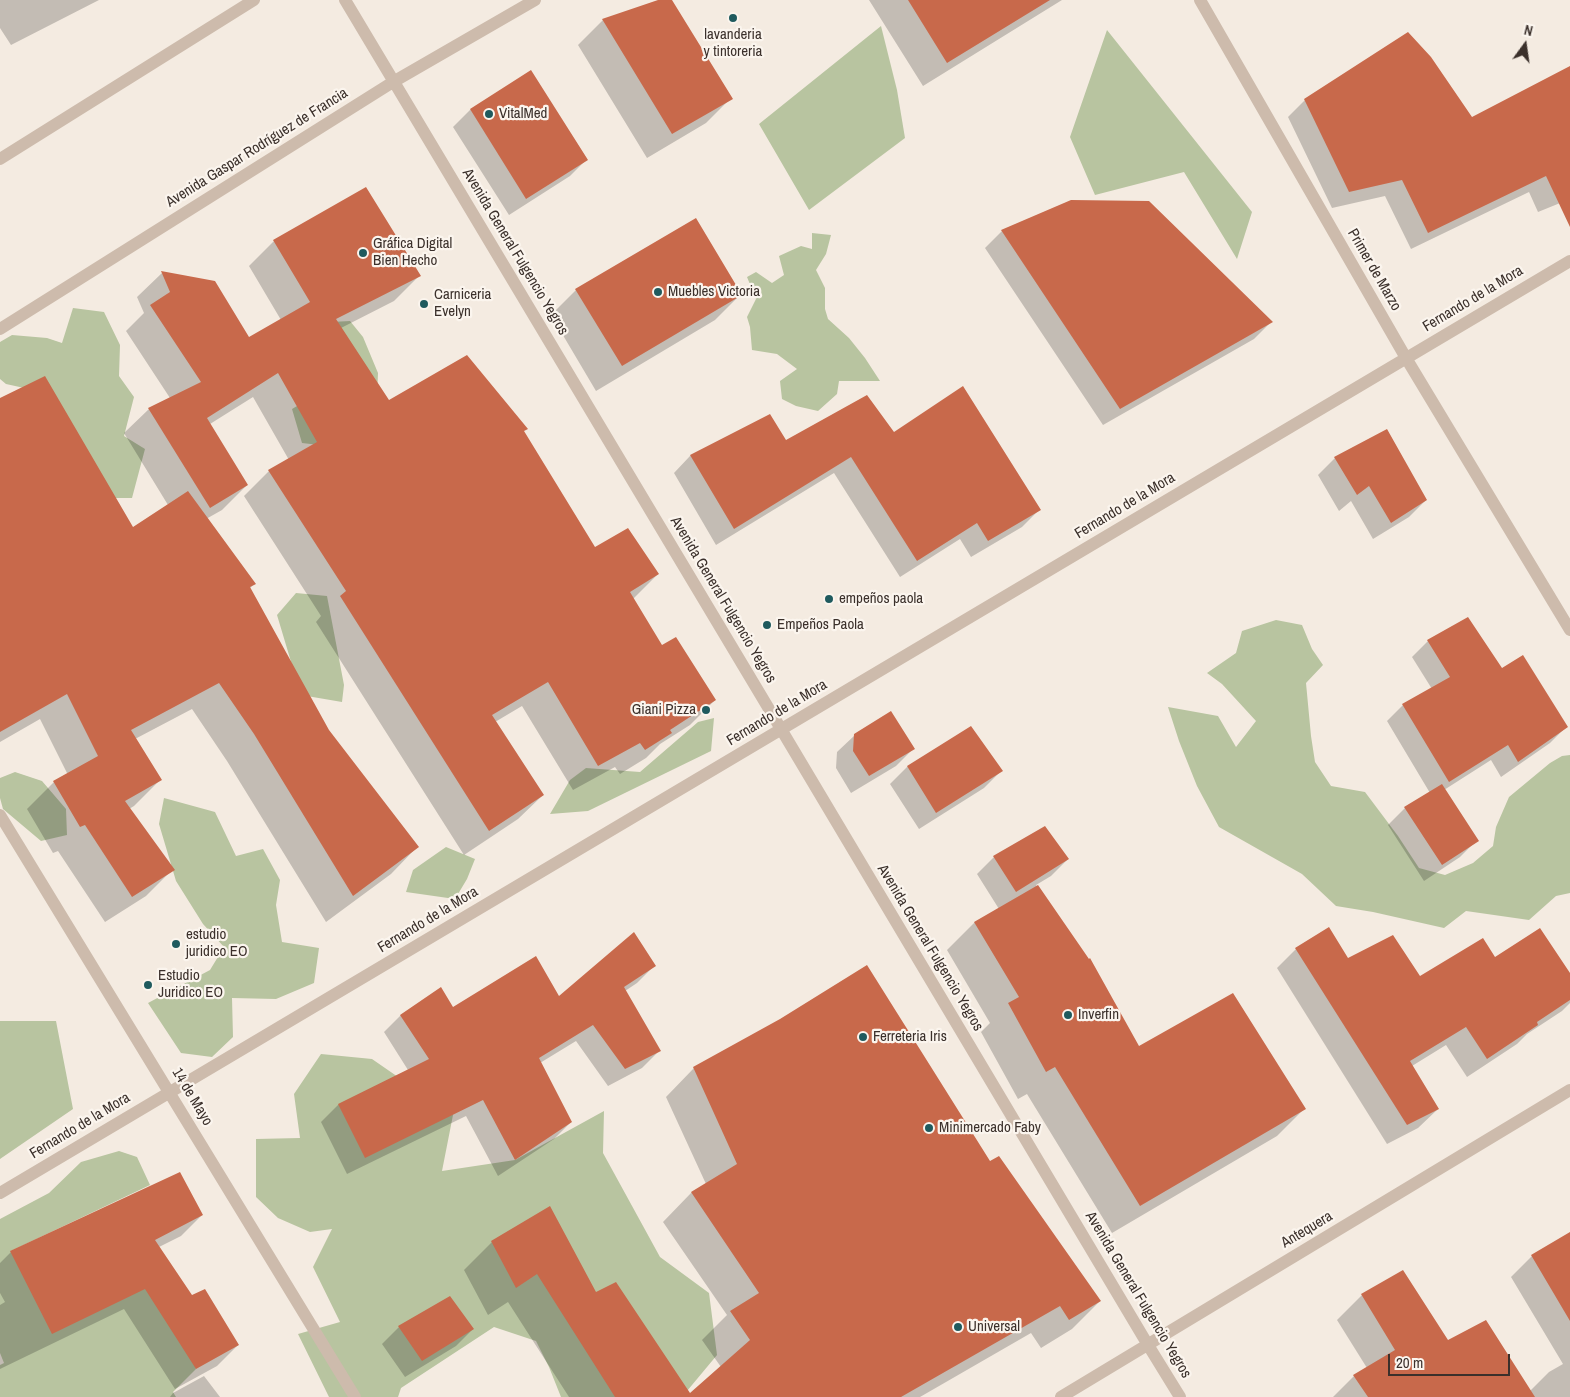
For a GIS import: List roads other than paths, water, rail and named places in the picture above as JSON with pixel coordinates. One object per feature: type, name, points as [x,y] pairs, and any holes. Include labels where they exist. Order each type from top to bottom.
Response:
[{"type":"street","points":[[0,158],[254,0]]},
{"type":"street","name":"Avenida General Fulgencio Yegros","points":[[345,0],[1180,1397]]},
{"type":"street","name":"Avenida Gaspar Rodríguez de Francia","points":[[0,329],[393,82],[535,0]]},
{"type":"street","name":"Primer de Marzo","points":[[1200,0],[1406,358],[1570,630]]},
{"type":"street","name":"Fernando de la Mora","points":[[0,1193],[1570,261]]},
{"type":"street","name":"14 de Mayo","points":[[0,815],[355,1397]]},
{"type":"street","name":"Antequera","points":[[1061,1397],[1570,1090]]},
{"type":"place","name":"lavanderia y tintoreria","points":[[733,18]]},
{"type":"place","name":"VitalMed","points":[[489,114]]},
{"type":"place","name":"Gráfica Digital Bien Hecho","points":[[363,253]]},
{"type":"place","name":"Muebles Victoria","points":[[658,292]]},
{"type":"place","name":"Carniceria Evelyn","points":[[424,304]]},
{"type":"place","name":"empeños paola","points":[[829,599]]},
{"type":"place","name":"Empeños Paola","points":[[767,625]]},
{"type":"place","name":"Giani Pizza","points":[[706,710]]},
{"type":"place","name":"estudio juridico EO","points":[[176,944]]},
{"type":"place","name":"Estudio Juridico EO","points":[[148,985]]},
{"type":"place","name":"Inverfin","points":[[1068,1015]]},
{"type":"place","name":"Ferreteria Iris","points":[[863,1037]]},
{"type":"place","name":"Minimercado Faby","points":[[929,1128]]},
{"type":"place","name":"Universal","points":[[958,1327]]}]
